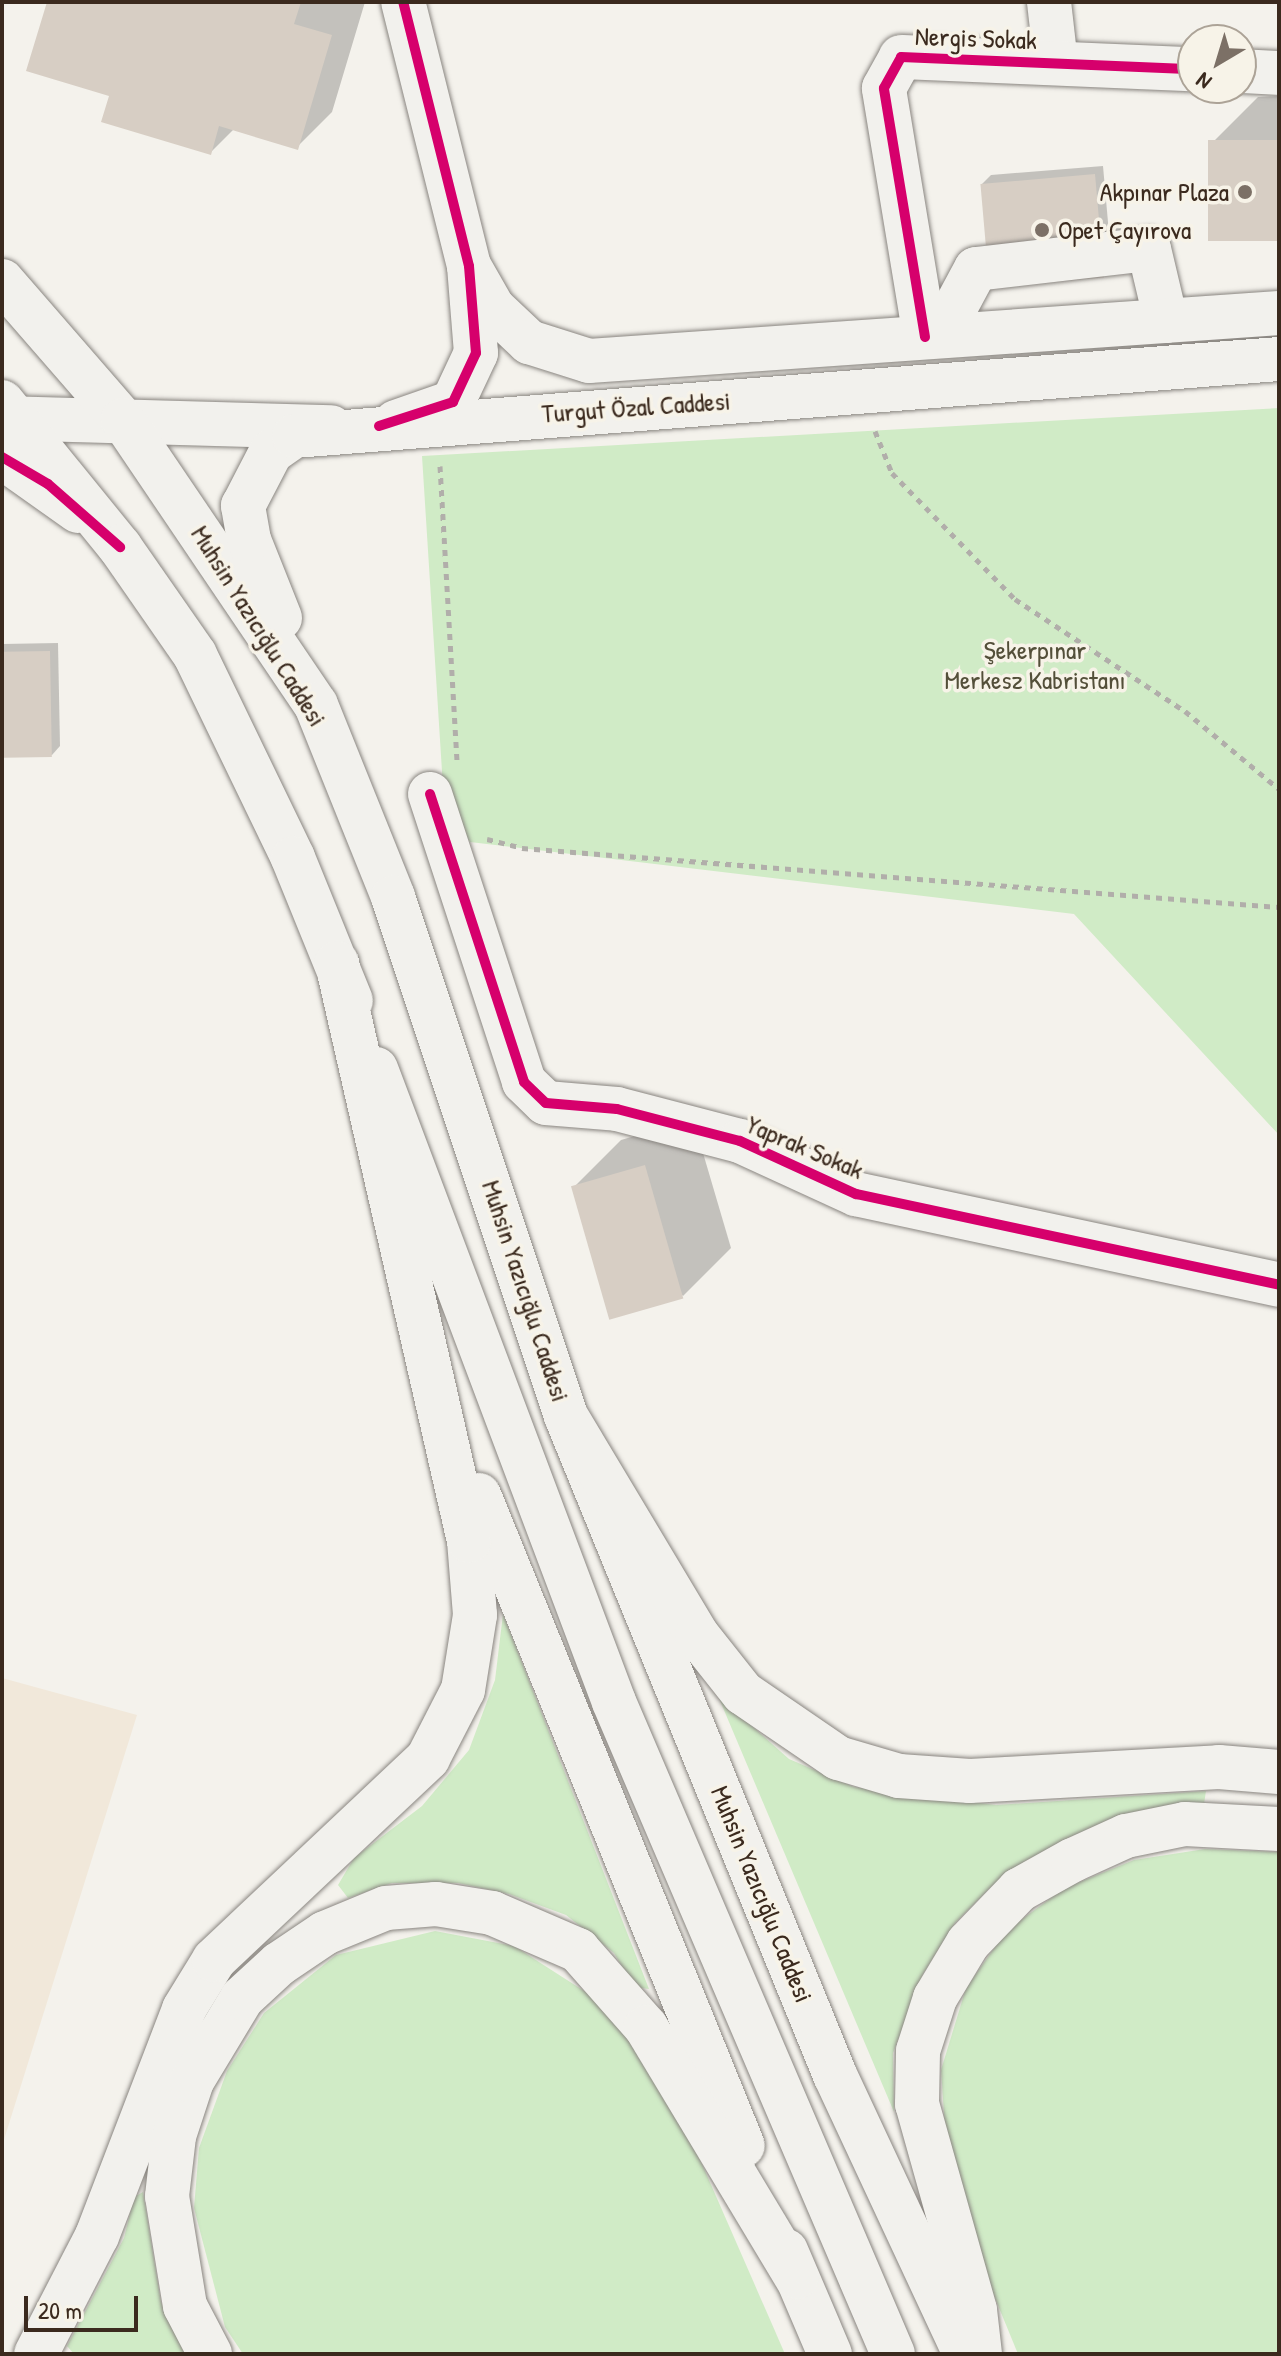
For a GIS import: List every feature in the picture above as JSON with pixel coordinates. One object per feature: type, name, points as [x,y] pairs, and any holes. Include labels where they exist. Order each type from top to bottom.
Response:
[{"type":"main road","points":[[6,424],[123,420],[370,427],[437,411],[464,388],[476,353],[469,266],[403,2]]},
{"type":"main road","points":[[1049,2],[1056,63]]},
{"type":"main road","name":"Nergis Sokak","points":[[933,337],[884,88],[901,57],[1177,68]]},
{"type":"main road","points":[[1257,72],[1279,73]]},
{"type":"main road","points":[[933,337],[976,269],[1149,249],[1166,321]]},
{"type":"main road","name":"Turgut Özal Caddesi","points":[[469,266],[493,308],[529,342],[589,361],[1279,313]]},
{"type":"main road","name":"Muhsin Yazıcığlu Caddesi","points":[[2,281],[123,420],[316,705],[404,926],[566,1416],[835,2075],[965,2354]]},
{"type":"main road","name":"Turgut Özal Caddesi","points":[[316,705],[249,540],[243,506],[271,452],[294,436],[370,427],[1279,359]]},
{"type":"main road","points":[[6,424],[120,547],[195,655],[337,963],[614,1702],[893,2354]]},
{"type":"main road","name":"Yaprak Sokak","points":[[444,788],[524,1082],[546,1103],[617,1109],[740,1141],[856,1194],[1279,1285]]},
{"type":"main road","points":[[36,2354],[97,2236],[184,2009],[214,1960],[428,1758],[463,1690],[475,1615],[469,1541],[439,1396],[337,963]]},
{"type":"main road","points":[[439,1396],[830,2354]]},
{"type":"main road","points":[[566,1416],[716,1658],[743,1693],[838,1758],[899,1776],[970,1781],[1219,1767],[1279,1772]]},
{"type":"main road","points":[[980,2354],[975,2310],[917,2104],[918,2051],[935,1998],[968,1943],[1019,1890],[1073,1860],[1126,1836],[1185,1824],[1279,1829]]},
{"type":"main road","points":[[210,2354],[185,2306],[167,2196],[174,2136],[192,2081],[242,1998],[279,1964],[325,1933],[386,1908],[436,1904],[492,1913],[578,1950],[646,2027],[796,2277]]},
{"type":"path","points":[[857,390],[892,473],[1015,599],[1185,711],[1279,789]]},
{"type":"path","points":[[436,422],[444,788]]},
{"type":"path","points":[[475,836],[522,848],[1279,907]]},
{"type":"shaded area","points":[[2,1678],[137,1715],[2,2146]]},
{"type":"green space","name":"Şekerpınar Merkesz Kabristanı","points":[[1279,408],[1279,1135],[1074,914],[470,842],[444,803],[422,456]]},
{"type":"green space","points":[[503,1614],[649,1989],[634,1987],[614,1953],[566,1915],[509,1894],[458,1883],[392,1883],[348,1898],[338,1885],[354,1858],[422,1806],[469,1750],[495,1680]]},
{"type":"green space","points":[[718,1696],[789,1759],[854,1787],[996,1805],[1206,1791],[1204,1804],[1088,1829],[992,1886],[955,1923],[923,1974],[893,2053],[894,2112]]},
{"type":"green space","points":[[1205,1849],[1279,1852],[1279,2354],[1018,2354],[949,2186],[941,2070],[966,1988],[1007,1930],[1065,1888],[1134,1860]]},
{"type":"green space","points":[[435,1931],[514,1946],[606,2005],[681,2116],[785,2354],[243,2354],[225,2327],[194,2208],[199,2148],[227,2071],[264,2013],[336,1955]]},
{"type":"green space","points":[[143,2192],[161,2302],[186,2354],[74,2354],[67,2346],[124,2238],[134,2197]]},
{"type":"building","points":[[47,2],[301,2],[294,24],[332,35],[298,150],[219,126],[211,155],[101,122],[109,96],[26,71]]},
{"type":"building","name":"Akpınar Plaza","points":[[1208,140],[1279,140],[1279,241],[1208,241]]},
{"type":"building","points":[[1095,174],[1104,278],[990,288],[980,184]]},
{"type":"building","points":[[50,651],[52,757],[4,758],[2,652]]},
{"type":"building","points":[[645,1165],[683,1299],[609,1320],[571,1186]]},
{"type":"cycle path","points":[[379,426],[453,402],[476,353],[469,266],[403,2]]},
{"type":"cycle path","points":[[925,337],[884,88],[901,57],[1177,68]]},
{"type":"cycle path","points":[[2,457],[48,484],[120,547]]},
{"type":"cycle path","points":[[430,794],[524,1082],[546,1103],[617,1109],[740,1141],[856,1194],[1279,1285]]},
{"type":"place","name":"Akpınar Plaza","points":[[1245,192]]},
{"type":"place","name":"Opet Çayırova","points":[[1042,230]]}]
